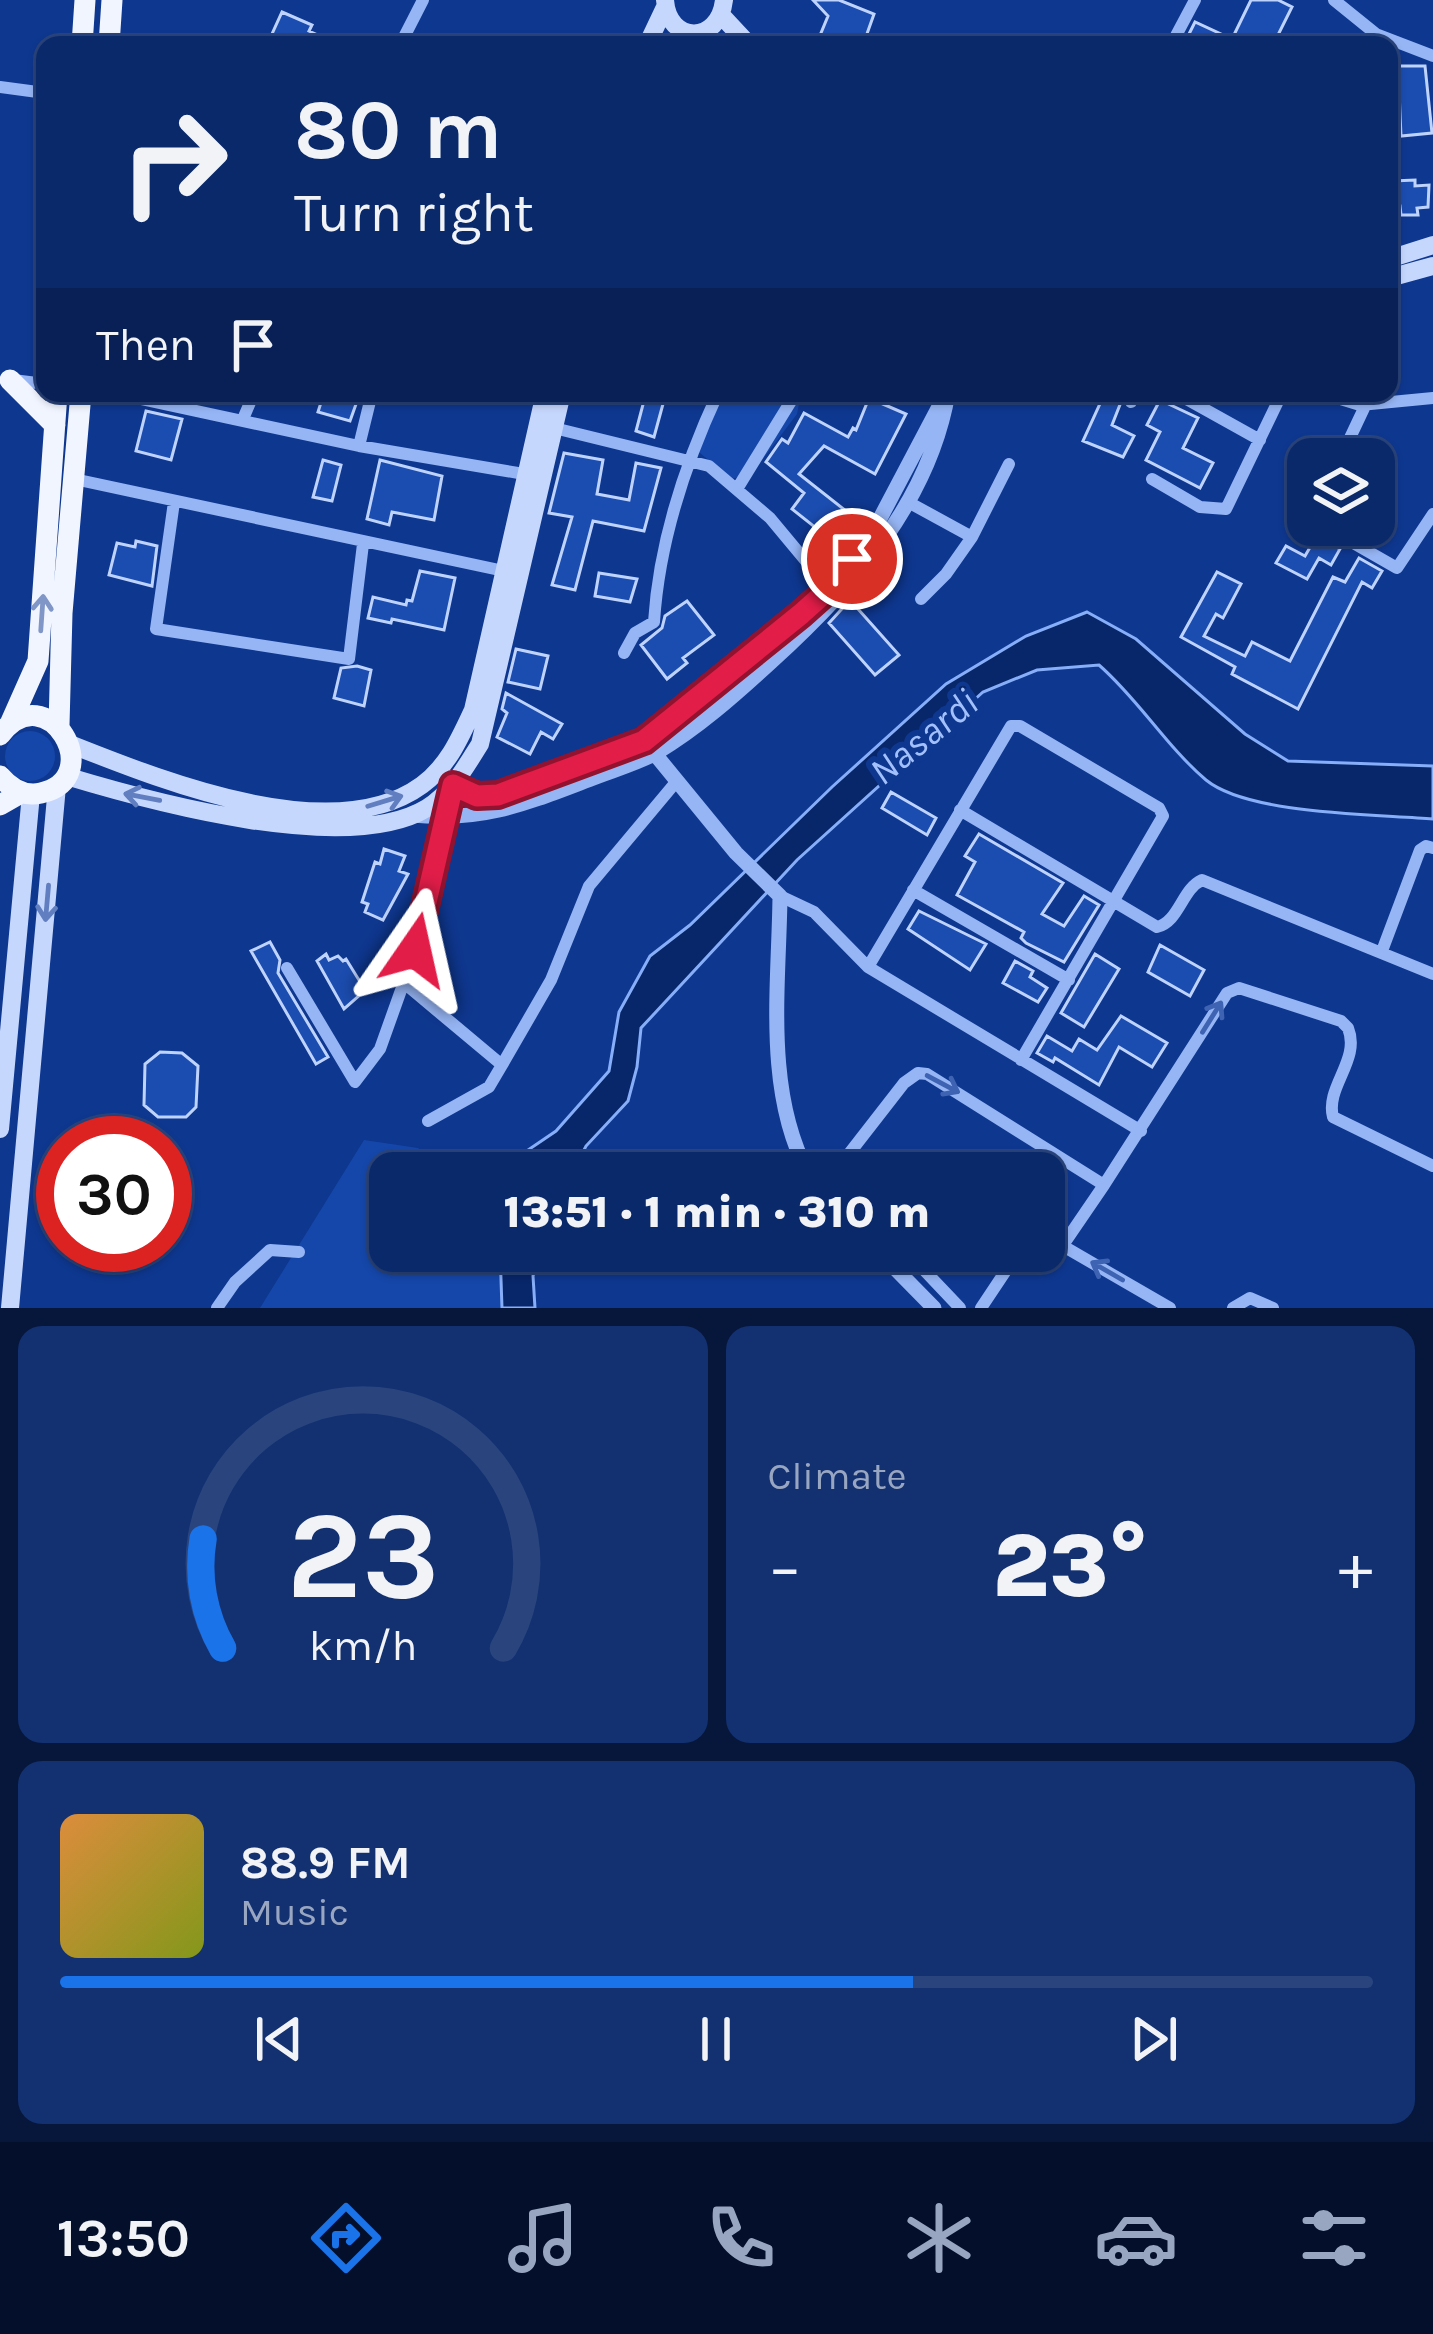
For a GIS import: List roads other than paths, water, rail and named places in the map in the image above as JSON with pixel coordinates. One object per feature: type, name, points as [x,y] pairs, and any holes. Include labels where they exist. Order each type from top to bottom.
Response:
[{"type":"highway","points":[[83,36],[85,0]]},
{"type":"highway","points":[[110,36],[112,0]]},
{"type":"highway","points":[[5,380],[55,425]]},
{"type":"highway","points":[[5,730],[38,661],[56,402]]},
{"type":"highway","points":[[0,805],[61,781],[71,757],[64,735],[62,613],[80,402]]},
{"type":"highway","points":[[5,730],[38,717],[64,735]]},
{"type":"highway","points":[[0,776],[26,794]]},
{"type":"main road","points":[[661,2],[674,25],[692,36]]},
{"type":"main road","points":[[650,36],[661,2]]},
{"type":"main road","points":[[700,36],[723,8],[743,36]]},
{"type":"main road","points":[[1398,257],[1433,245]]},
{"type":"main road","points":[[1398,276],[1433,266]]},
{"type":"main road","points":[[10,1308],[61,781],[296,826],[364,829],[396,823],[430,806],[453,785],[480,744],[535,476],[544,402]]},
{"type":"main road","points":[[64,735],[173,784],[289,810],[326,812],[392,802],[421,786],[452,754],[473,710],[505,571],[560,402]]},
{"type":"main road","points":[[0,1129],[26,794]]},
{"type":"street","points":[[405,36],[423,0]]},
{"type":"street","points":[[1177,36],[1195,0]]},
{"type":"street","points":[[1334,0],[1373,36]]},
{"type":"street","points":[[1398,46],[1433,56]]},
{"type":"street","points":[[0,87],[36,92]]},
{"type":"street","points":[[5,380],[36,384]]},
{"type":"street","points":[[1398,401],[1433,398]]},
{"type":"street","points":[[158,402],[359,446],[535,476]]},
{"type":"street","points":[[243,419],[250,402]]},
{"type":"street","points":[[359,446],[370,402]]},
{"type":"street","points":[[624,653],[634,634],[654,622],[656,594],[688,459],[714,402]]},
{"type":"street","points":[[737,490],[791,402]]},
{"type":"street","points":[[834,594],[942,402]]},
{"type":"street","points":[[412,815],[446,818],[504,812],[649,747],[709,691],[834,594],[908,502],[942,428],[946,402]]},
{"type":"street","points":[[1191,402],[1260,440]]},
{"type":"street","points":[[1152,479],[1200,507],[1226,509],[1278,402]]},
{"type":"street","points":[[1358,402],[1388,402]]},
{"type":"street","points":[[1350,438],[1366,404]]},
{"type":"street","points":[[554,428],[709,466],[770,518],[834,594]]},
{"type":"street","points":[[921,599],[972,537],[1009,464]]},
{"type":"street","points":[[74,479],[505,571]]},
{"type":"street","points":[[174,502],[156,629],[349,659],[363,544]]},
{"type":"street","points":[[908,502],[972,537]]},
{"type":"street","points":[[1359,546],[1397,568],[1433,514]]},
{"type":"street","points":[[868,967],[1008,729],[1015,725],[1159,808],[1163,816],[1116,902],[1021,1060]]},
{"type":"street","points":[[440,768],[453,785],[477,796],[498,795],[649,747]]},
{"type":"street","points":[[649,747],[736,853],[780,896],[814,912],[868,967],[1141,1132]]},
{"type":"street","points":[[428,1121],[489,1087],[551,980],[589,886],[676,782]]},
{"type":"street","points":[[287,968],[355,1082],[380,1049],[415,950],[453,785]]},
{"type":"street","points":[[960,810],[1161,928],[1192,885],[1202,880],[1433,974]]},
{"type":"street","points":[[1382,951],[1420,850],[1433,848]]},
{"type":"street","points":[[913,890],[1069,980]]},
{"type":"street","points":[[780,896],[780,1069],[797,1152]]},
{"type":"street","points":[[404,983],[502,1065]]},
{"type":"street","points":[[1065,1242],[1141,1132],[1227,993],[1239,988],[1348,1028],[1352,1050],[1331,1106],[1333,1117],[1433,1166]]},
{"type":"street","points":[[850,1152],[904,1083],[918,1073],[927,1074],[1051,1152]]},
{"type":"street","points":[[1065,1161],[1104,1185]]},
{"type":"street","points":[[1065,1246],[1170,1308]]},
{"type":"street","points":[[217,1308],[235,1282],[271,1250],[299,1252]]},
{"type":"street","points":[[899,1272],[934,1308]]},
{"type":"street","points":[[926,1272],[960,1308]]},
{"type":"street","points":[[981,1308],[1005,1272]]},
{"type":"street","points":[[1234,1308],[1250,1298],[1273,1308]]},
{"type":"water","name":"Nasardi","points":[[1087,612],[1136,639],[1245,734],[1288,761],[1433,766],[1433,819],[1315,811],[1226,792],[1192,767],[1099,665],[1037,670],[983,692],[797,860],[641,1028],[628,1101],[583,1152],[527,1152],[556,1131],[609,1071],[619,1012],[650,956],[690,925],[946,684],[1026,636]]},
{"type":"water","points":[[501,1272],[534,1272],[535,1308],[502,1308]]}]
